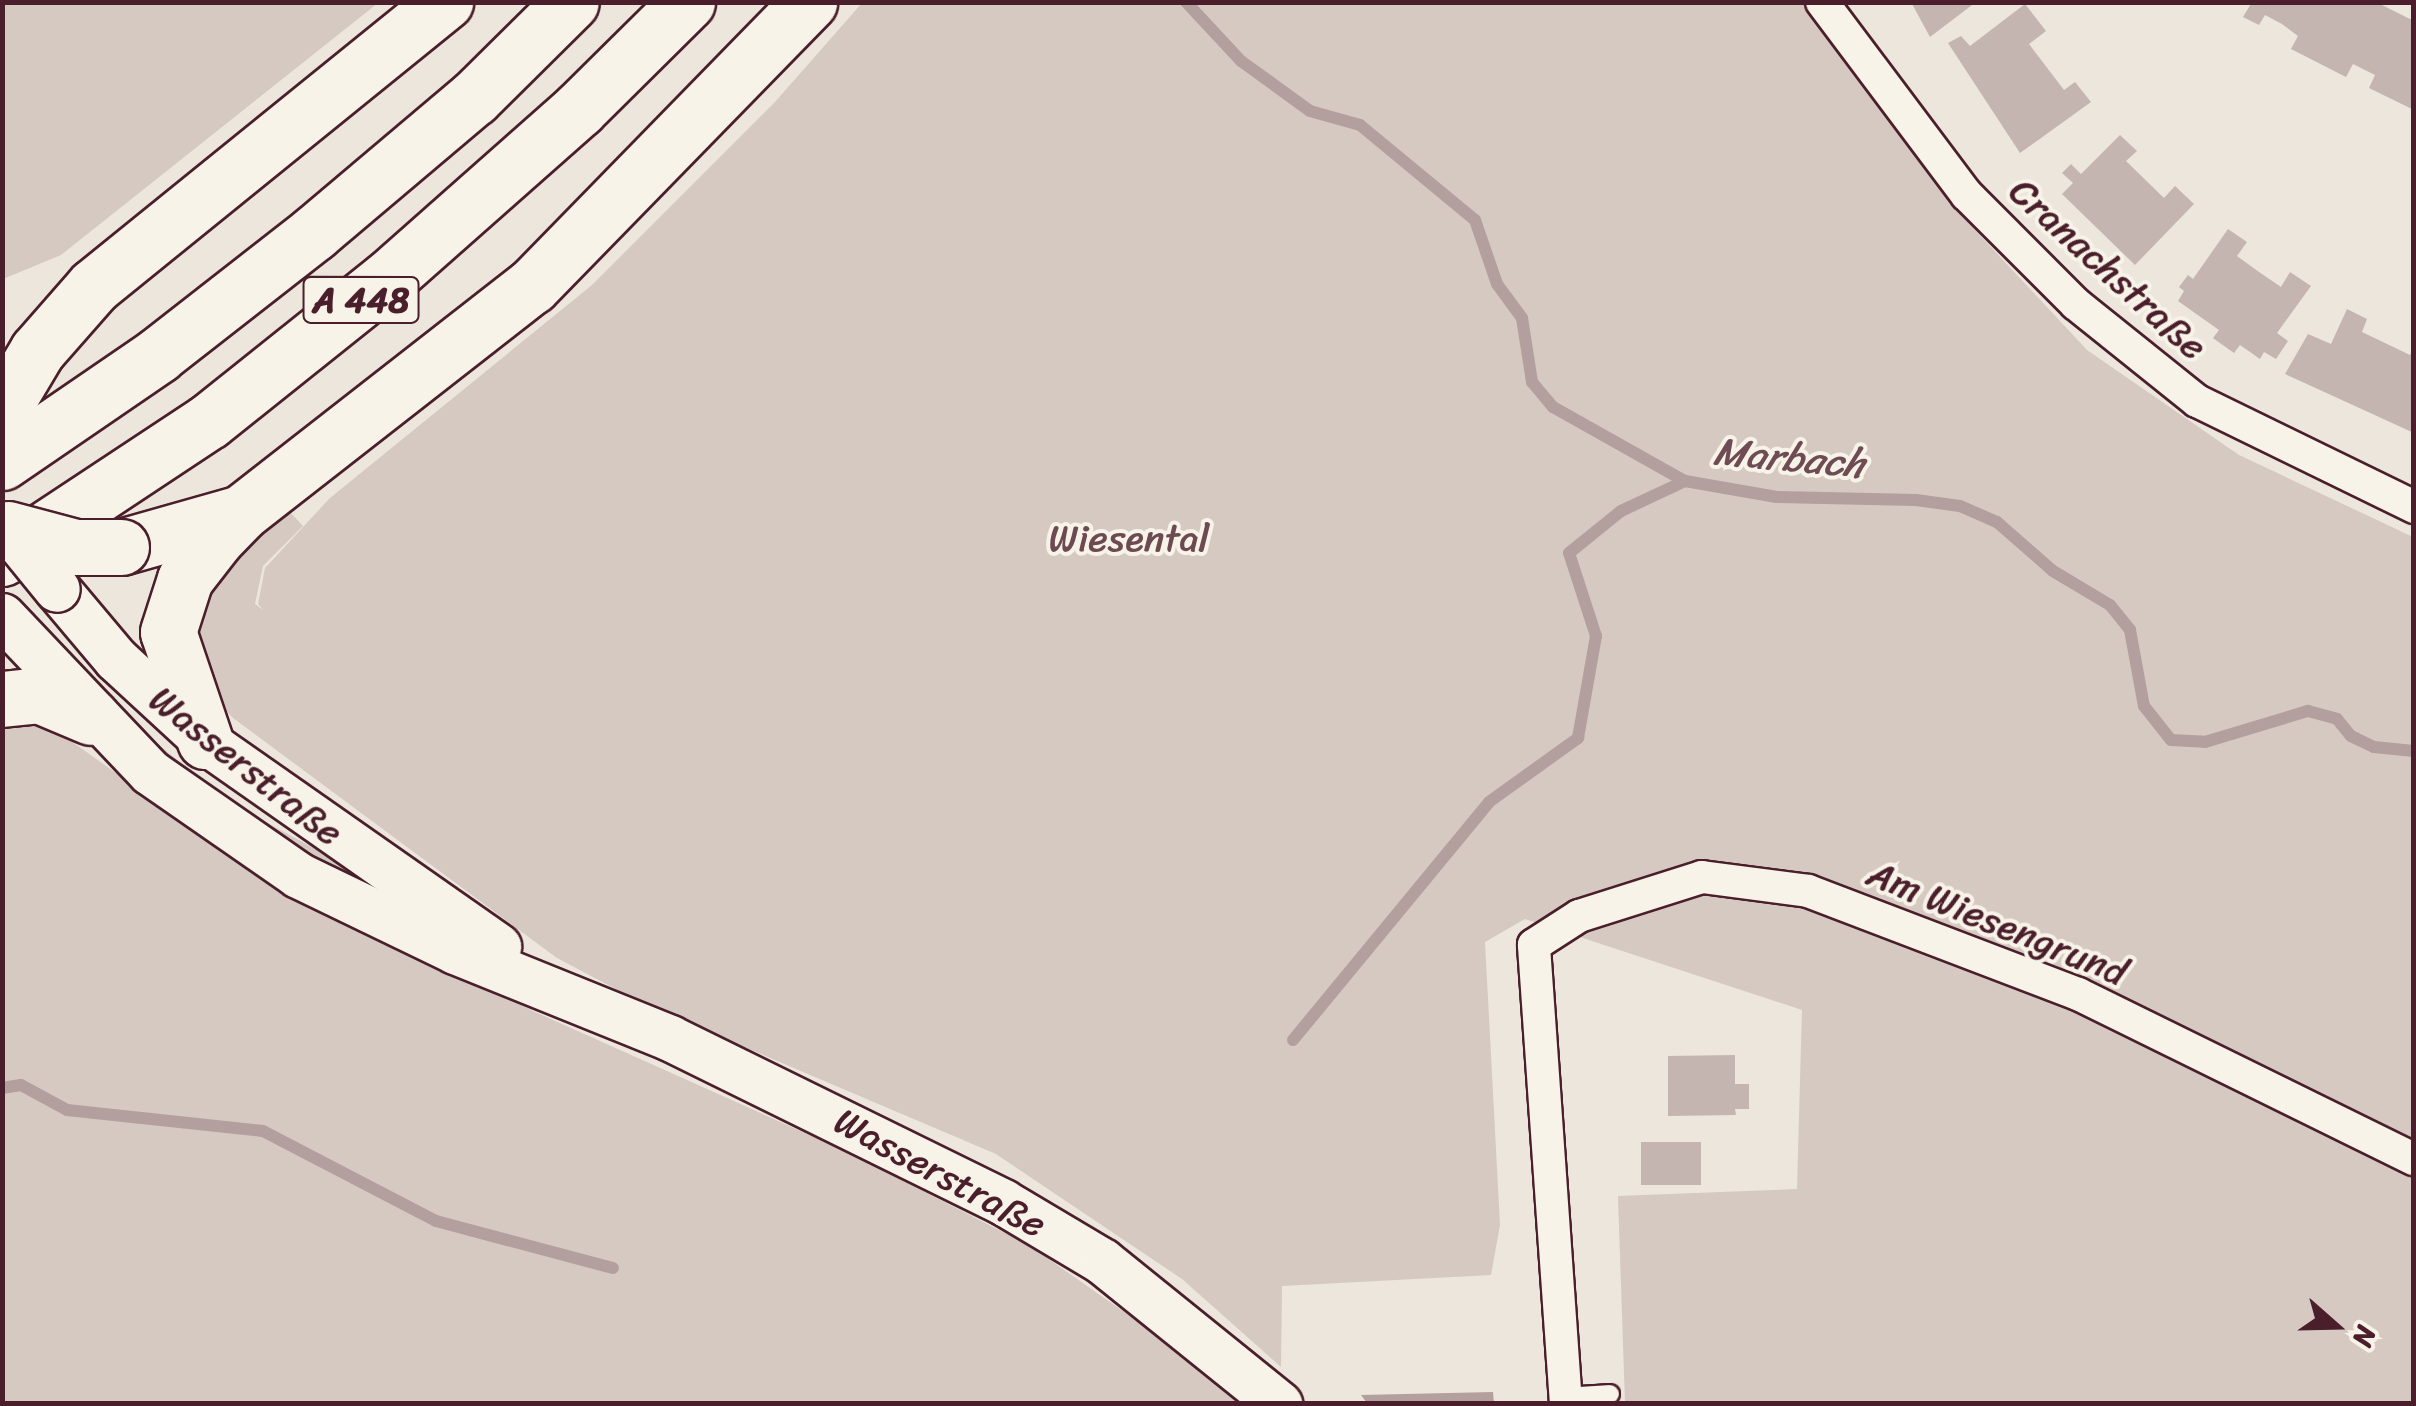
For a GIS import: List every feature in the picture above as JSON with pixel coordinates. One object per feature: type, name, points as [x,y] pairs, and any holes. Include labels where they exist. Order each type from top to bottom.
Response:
[{"type":"highway","points":[[8,400],[37,351],[94,286],[445,2]]},
{"type":"highway","name":"A 448","points":[[2,462],[158,355],[314,232],[474,98],[571,2]]},
{"type":"highway","name":"A 448","points":[[4,534],[209,421],[387,279],[579,109],[687,2]]},
{"type":"highway","points":[[206,741],[168,632],[184,579],[241,513],[532,286],[809,2]]},
{"type":"highway","points":[[2,328],[94,286]]},
{"type":"highway","points":[[4,534],[75,547],[122,548],[241,513]]},
{"type":"highway","points":[[2,699],[39,695],[91,717]]},
{"type":"main road","name":"Wasserstraße","points":[[4,534],[116,659],[206,741],[314,823],[570,994]]},
{"type":"main road","name":"Wasserstraße","points":[[5,620],[91,717],[217,824],[298,875],[455,951],[570,994],[902,1148],[1003,1202],[1102,1261],[1279,1404]]},
{"type":"street","name":"Cranachstraße","points":[[1822,2],[1967,195],[2076,304],[2196,400],[2414,507]]},
{"type":"street","name":"Am Wiesengrund","points":[[1565,1400],[1534,945],[1579,916],[1702,878],[1808,891],[2078,994],[2414,1159]]},
{"type":"lane","points":[[1565,1400],[1610,1394]]},
{"type":"green space","points":[[3,2],[378,3],[61,255],[3,279]]},
{"type":"green space","name":"Wiesental","points":[[862,3],[1804,3],[1962,216],[2087,350],[2239,455],[2413,537],[2413,1403],[1625,1403],[1618,1196],[1797,1189],[1802,1010],[1525,919],[1485,942],[1500,1225],[1491,1275],[1282,1286],[1281,1367],[1182,1279],[996,1154],[646,1005],[557,958],[233,718],[204,688],[191,646],[214,566],[287,509],[303,526],[263,566],[255,604],[263,610],[258,604],[265,568],[330,498],[592,285],[775,102]]},
{"type":"green space","points":[[28,613],[148,736],[227,801],[393,891],[386,902],[214,803],[123,725]]},
{"type":"green space","points":[[39,718],[250,869],[533,1011],[843,1150],[1030,1246],[1207,1370],[1240,1403],[3,1404],[3,724]]},
{"type":"shaded area","points":[[1493,1392],[1494,1404],[1367,1403],[1361,1395]]},
{"type":"building","points":[[1911,2],[1976,2],[1930,37]]},
{"type":"building","points":[[2252,2],[2376,2],[2414,21],[2414,110],[2369,88],[2375,75],[2353,64],[2346,77],[2291,49],[2298,36],[2282,24],[2265,15],[2259,25],[2243,17]]},
{"type":"building","points":[[2025,4],[2046,31],[2029,44],[2064,90],[2075,82],[2091,102],[2020,153],[1948,43],[1961,36],[1970,46]]},
{"type":"building","points":[[2120,135],[2137,151],[2126,161],[2164,198],[2175,186],[2194,204],[2135,265],[2062,194],[2073,183],[2062,173],[2071,164],[2081,174]]},
{"type":"building","points":[[2228,229],[2247,242],[2237,256],[2259,272],[2281,287],[2290,272],[2311,286],[2277,333],[2288,341],[2276,359],[2264,352],[2260,359],[2240,345],[2234,353],[2213,338],[2219,330],[2178,301],[2184,291],[2179,287],[2188,275],[2193,279]]},
{"type":"building","points":[[2347,309],[2367,319],[2362,332],[2410,355],[2414,346],[2414,433],[2285,374],[2308,334],[2331,344]]},
{"type":"building","points":[[1735,1055],[1735,1084],[1749,1084],[1749,1109],[1735,1109],[1736,1115],[1668,1116],[1668,1056]]},
{"type":"building","points":[[1641,1142],[1701,1142],[1701,1185],[1641,1185]]},
{"type":"waterway","name":"Marbach","points":[[1186,2],[1241,61],[1310,111],[1360,125],[1475,220],[1497,284],[1522,318],[1532,382],[1553,407],[1685,481],[1777,497],[1916,500],[1960,506],[1997,522],[2053,571],[2110,605],[2130,630],[2144,706],[2171,740],[2205,742],[2308,711],[2337,719],[2351,736],[2374,747],[2414,751]]},
{"type":"waterway","points":[[1293,1040],[1489,802],[1578,738],[1596,636],[1569,553],[1621,511],[1685,481]]},
{"type":"waterway","points":[[2,1088],[21,1085],[67,1110],[263,1131],[436,1221],[613,1268]]}]
